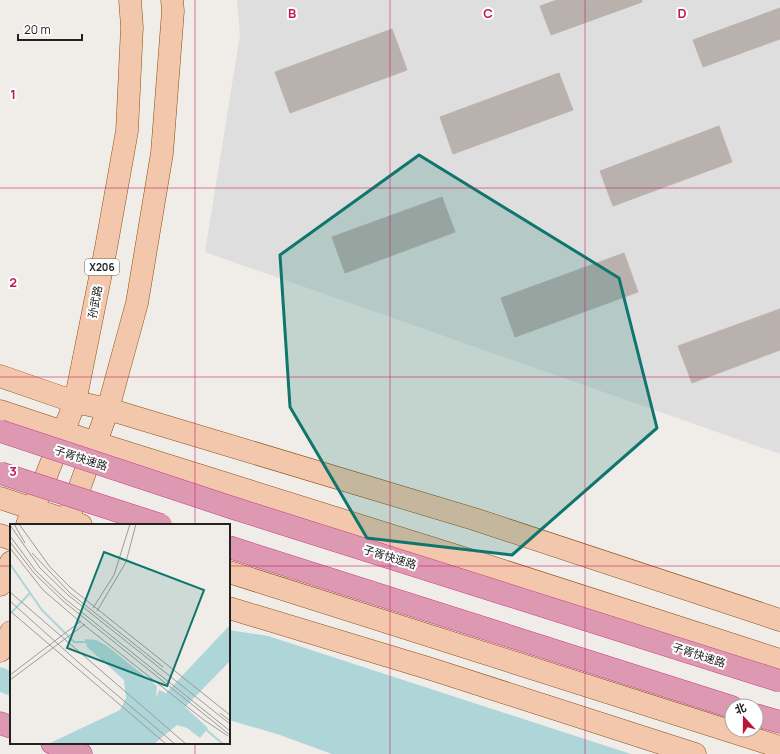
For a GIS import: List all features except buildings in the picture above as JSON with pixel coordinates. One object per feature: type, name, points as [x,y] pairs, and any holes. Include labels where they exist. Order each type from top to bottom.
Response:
[{"type":"highway","name":"子胥快速路","points":[[0,431],[248,513],[780,680]]},
{"type":"highway","points":[[0,473],[158,524]]},
{"type":"highway","points":[[230,547],[724,704]]},
{"type":"highway","points":[[764,717],[780,722]]},
{"type":"highway","points":[[0,723],[10,727]]},
{"type":"highway","points":[[55,744],[81,754]]},
{"type":"main road","name":"孙武路","points":[[30,517],[75,402],[106,248],[127,131],[132,27],[130,0]]},
{"type":"main road","points":[[0,498],[30,517],[72,524],[96,443],[108,409],[137,303],[162,153],[173,11],[172,0]]},
{"type":"main road","points":[[0,376],[75,402],[108,409],[474,519],[780,620]]},
{"type":"main road","points":[[0,411],[96,443],[460,557],[780,660]]},
{"type":"main road","points":[[0,535],[10,539]]},
{"type":"main road","points":[[0,585],[10,564]]},
{"type":"main road","points":[[230,572],[780,747]]},
{"type":"main road","points":[[230,608],[431,669],[695,754]]},
{"type":"main road","points":[[0,651],[10,634]]},
{"type":"highlighted area","points":[[419,155],[619,278],[657,428],[512,555],[367,538],[290,407],[280,255]]},
{"type":"shaded area","points":[[237,0],[780,0],[780,454],[205,252],[240,35]]},
{"type":"water","points":[[230,630],[268,636],[631,754],[332,754],[277,734],[230,720]]},
{"type":"waterway","points":[[0,679],[10,684]]}]
